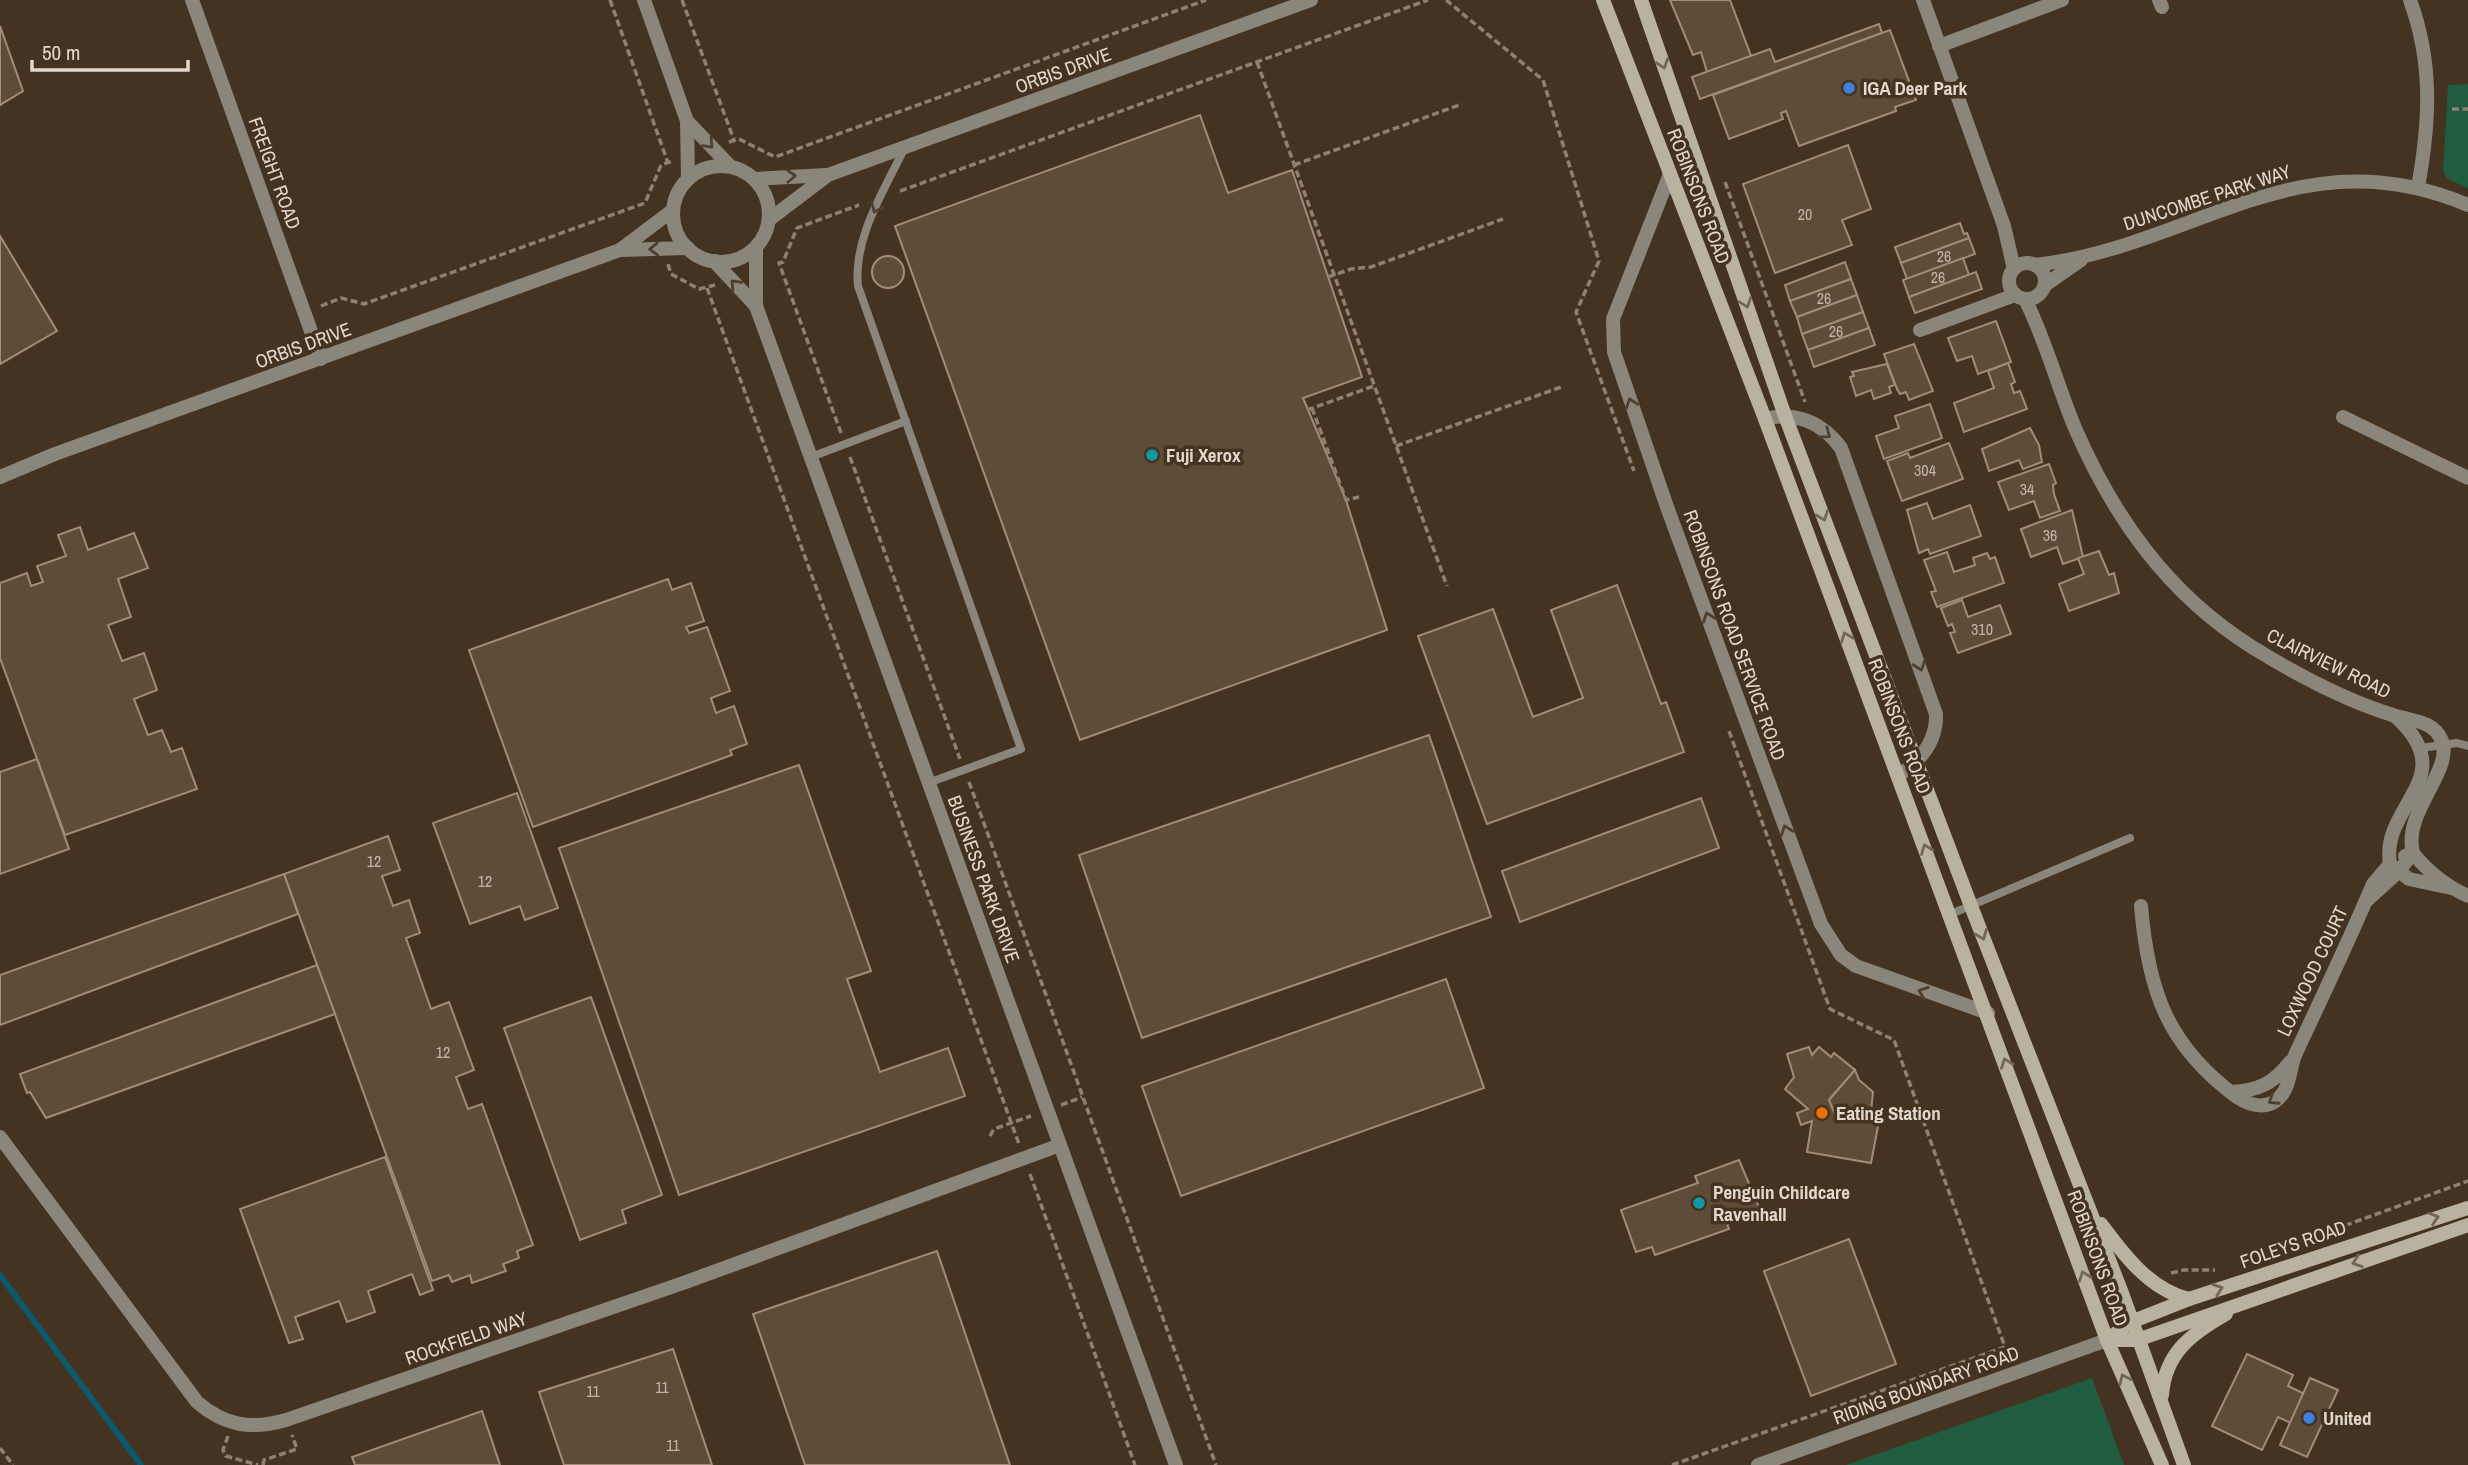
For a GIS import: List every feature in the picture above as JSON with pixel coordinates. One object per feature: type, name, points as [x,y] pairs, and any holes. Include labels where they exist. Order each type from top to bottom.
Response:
[{"type":"main road","points":[[1593,0],[1605,6]]},
{"type":"main road","name":"ROBINSONS ROAD","points":[[1641,0],[1784,414],[2137,1339],[2162,1398],[2184,1465]]},
{"type":"main road","name":"ROBINSONS ROAD","points":[[1605,6],[1899,775],[2107,1340],[2162,1465]]},
{"type":"main road","points":[[2089,1208],[2125,1256],[2157,1286],[2169,1294],[2189,1299]]},
{"type":"main road","name":"FOLEYS ROAD","points":[[2107,1340],[2131,1322],[2189,1299],[2468,1208]]},
{"type":"main road","name":"FOLEYS ROAD","points":[[2107,1340],[2137,1339],[2468,1225]]},
{"type":"main road","points":[[2162,1398],[2165,1368],[2174,1354],[2210,1323],[2257,1296]]},
{"type":"street","name":"FREIGHT ROAD","points":[[192,0],[321,359]]},
{"type":"street","points":[[644,0],[687,121],[688,179]]},
{"type":"street","name":"ORBIS DRIVE","points":[[755,179],[828,174],[1311,0]]},
{"type":"street","name":"CLAIRVIEW ROAD","points":[[1923,0],[2074,425],[2096,475],[2120,518],[2152,559],[2199,607],[2251,646],[2311,679],[2394,715],[2431,726],[2443,745]]},
{"type":"street","points":[[1940,46],[2062,0]]},
{"type":"street","points":[[2410,0],[2421,30],[2429,93],[2418,187]]},
{"type":"street","points":[[687,121],[730,166],[755,179],[766,197],[769,219],[765,234],[756,248],[736,259],[714,261],[688,248],[679,237],[673,210],[676,198],[688,179],[715,166],[730,166]]},
{"type":"street","name":"ORBIS DRIVE","points":[[769,219],[828,174]]},
{"type":"street","name":"ROBINSONS ROAD SERVICE ROAD","points":[[1670,174],[1613,319],[1614,352],[1672,520],[1816,911],[1830,940],[1841,955],[1856,966],[1987,1013]]},
{"type":"street","name":"DUNCOMBE PARK WAY","points":[[1920,330],[1969,311],[2021,279],[2278,190],[2313,183],[2351,180],[2418,187],[2468,205]]},
{"type":"street","name":"ORBIS DRIVE","points":[[0,477],[55,454],[620,250],[673,210]]},
{"type":"street","name":"ORBIS DRIVE","points":[[620,250],[688,248]]},
{"type":"street","name":"BUSINESS PARK DRIVE","points":[[756,248],[756,306],[1176,1465]]},
{"type":"street","name":"DUNCOMBE PARK WAY","points":[[2021,279],[2042,289],[2082,260]]},
{"type":"street","name":"BUSINESS PARK DRIVE","points":[[714,261],[756,306]]},
{"type":"street","points":[[2021,279],[2043,274],[2042,289]]},
{"type":"street","name":"CLAIRVIEW ROAD","points":[[2042,289],[2044,336]]},
{"type":"street","points":[[1765,419],[1784,414],[1816,426],[1834,439],[1841,448],[1933,699],[1936,726],[1917,763],[1899,775]]},
{"type":"street","points":[[2343,416],[2468,478]]},
{"type":"street","name":"CLAIRVIEW ROAD","points":[[2394,715],[2406,726],[2421,748]]},
{"type":"street","points":[[2443,745],[2444,760],[2412,825],[2413,853],[2451,888]]},
{"type":"street","name":"LOXWOOD COURT","points":[[2141,906],[2148,964],[2168,1021],[2195,1062],[2231,1092],[2248,1091],[2271,1083],[2293,1058],[2373,884],[2394,868],[2389,840],[2421,775],[2421,748]]},
{"type":"street","points":[[2413,853],[2394,868],[2409,879],[2451,888],[2468,896]]},
{"type":"street","name":"ROCKFIELD WAY","points":[[0,1137],[197,1402],[210,1413],[233,1424],[269,1425],[686,1282],[1060,1145]]},
{"type":"street","name":"RIDING BOUNDARY ROAD","points":[[1758,1465],[2107,1340]]},
{"type":"lane","points":[[905,146],[856,258],[858,286],[1021,749],[928,783]]},
{"type":"lane","points":[[811,457],[906,421]]},
{"type":"lane","points":[[2421,748],[2468,746]]},
{"type":"lane","points":[[1951,914],[2130,838]]},
{"type":"path","points":[[610,0],[668,163]]},
{"type":"path","points":[[682,0],[734,140]]},
{"type":"path","points":[[1216,1465],[779,263],[783,261],[797,228],[1427,0]]},
{"type":"path","points":[[1257,62],[1331,276],[1447,586]]},
{"type":"path","points":[[1294,166],[1462,104]]},
{"type":"path","points":[[2452,109],[2468,109]]},
{"type":"path","points":[[1723,178],[1816,426]]},
{"type":"path","points":[[1331,276],[1351,269],[1371,267],[1503,219]]},
{"type":"path","points":[[707,288],[1135,1465]]},
{"type":"path","points":[[1359,497],[1346,500],[1309,409],[1374,386]]},
{"type":"path","points":[[1396,446],[1564,386]]},
{"type":"path","points":[[2259,1256],[2468,1181]]},
{"type":"path","points":[[1672,1465],[2005,1347],[1970,1248]]},
{"type":"path","points":[[2157,1286],[2177,1271],[2206,1272],[2224,1268]]},
{"type":"path","points":[[233,1424],[223,1450],[226,1456],[261,1465],[264,1460],[297,1449],[286,1420]]},
{"type":"path","points":[[0,1448],[13,1465]]},
{"type":"green space","points":[[2468,84],[2468,189],[2447,178],[2443,171],[2448,85]]},
{"type":"green space","points":[[2092,1378],[2124,1465],[1846,1465]]},
{"type":"building","points":[[1670,0],[1730,0],[1751,56],[1707,72],[1701,52],[1693,55]]},
{"type":"building","points":[[1879,24],[1882,33],[1700,99],[1692,77],[1770,49],[1775,62]]},
{"type":"building","points":[[0,26],[23,91],[0,105]]},
{"type":"building","points":[[1890,30],[1916,100],[1895,107],[1896,111],[1799,146],[1786,111],[1781,113],[1783,119],[1729,139],[1713,95]]},
{"type":"building","name":"Fuji Xerox","points":[[1200,115],[1228,193],[1292,170],[1362,377],[1303,398],[1346,500],[1387,630],[1080,740],[895,226]]},
{"type":"building","points":[[1848,145],[1871,209],[1842,220],[1852,245],[1775,273],[1743,184]]},
{"type":"building","points":[[1960,223],[1964,234],[1967,233],[1969,238],[1901,263],[1895,247]]},
{"type":"building","points":[[0,236],[57,331],[0,364]]},
{"type":"building","points":[[1969,238],[1975,254],[1907,279],[1901,263]]},
{"type":"building","points":[[888,256],[900,260],[904,272],[900,284],[888,288],[876,284],[872,272],[876,260]]},
{"type":"building","points":[[1963,258],[1969,275],[1909,297],[1903,280]]},
{"type":"building","points":[[1845,262],[1851,279],[1790,301],[1785,285]]},
{"type":"building","points":[[1976,272],[1982,289],[1915,313],[1909,297]]},
{"type":"building","points":[[1851,279],[1857,295],[1797,317],[1790,301]]},
{"type":"building","points":[[1857,295],[1863,312],[1802,334],[1797,317]]},
{"type":"building","points":[[1863,312],[1869,328],[1808,350],[1802,334]]},
{"type":"building","points":[[1996,321],[2011,362],[1978,374],[1972,356],[1957,361],[1948,338]]},
{"type":"building","points":[[1869,328],[1875,345],[1814,367],[1808,350]]},
{"type":"building","points":[[1914,344],[1933,391],[1909,400],[1906,392],[1900,394],[1897,389],[1884,354]]},
{"type":"building","points":[[2008,363],[2015,382],[2011,384],[2014,393],[2020,391],[2027,409],[1964,432],[1954,403],[1994,388],[1988,371]]},
{"type":"building","points":[[1887,364],[1895,385],[1889,387],[1891,393],[1874,399],[1871,390],[1856,396],[1850,377],[1854,376],[1852,372]]},
{"type":"building","points":[[1930,404],[1942,438],[1884,459],[1876,436],[1899,428],[1895,416]]},
{"type":"building","points":[[2030,428],[2039,445],[2042,462],[2023,469],[2019,460],[1989,471],[1982,449]]},
{"type":"building","points":[[1949,443],[1963,479],[1902,501],[1887,461],[1908,453],[1910,458]]},
{"type":"building","points":[[2049,464],[2056,483],[2053,485],[2054,494],[2060,511],[2040,518],[2034,501],[2009,510],[1998,482]]},
{"type":"building","points":[[1927,503],[1933,519],[1970,505],[1981,536],[1930,554],[1928,549],[1919,553],[1907,510]]},
{"type":"building","points":[[2072,510],[2083,557],[2063,564],[2057,547],[2031,557],[2021,529]]},
{"type":"building","points":[[80,527],[88,550],[134,533],[148,568],[118,579],[131,617],[108,625],[122,661],[144,653],[157,690],[134,699],[148,735],[162,730],[171,752],[182,748],[197,789],[65,835],[0,658],[0,583],[27,573],[31,586],[43,582],[37,566],[66,556],[58,535]]},
{"type":"building","points":[[2099,551],[2109,575],[2114,573],[2119,593],[2069,611],[2059,584],[2084,574],[2078,558]]},
{"type":"building","points":[[1947,552],[1954,572],[1975,565],[1973,558],[1987,553],[1990,559],[1995,557],[2004,583],[1937,607],[1931,592],[1936,591],[1924,560]]},
{"type":"building","points":[[668,579],[672,590],[691,583],[704,621],[686,627],[689,633],[707,627],[730,691],[711,698],[716,713],[734,706],[747,744],[730,750],[732,755],[533,827],[469,650]]},
{"type":"building","points":[[1617,585],[1661,704],[1666,702],[1684,752],[1487,824],[1418,636],[1493,609],[1533,717],[1583,698],[1551,610]]},
{"type":"building","points":[[1962,600],[1968,617],[2000,605],[2011,634],[1958,653],[1950,633],[1955,632],[1952,624],[1948,626],[1941,608]]},
{"type":"building","points":[[1429,735],[1491,917],[1142,1038],[1079,855]]},
{"type":"building","points":[[37,759],[69,849],[0,874],[0,772]]},
{"type":"building","points":[[799,765],[871,971],[847,979],[880,1072],[948,1048],[965,1096],[679,1195],[559,848]]},
{"type":"building","points":[[517,793],[558,908],[525,920],[520,906],[470,924],[433,823]]},
{"type":"building","points":[[1701,798],[1719,848],[1520,922],[1502,871]]},
{"type":"building","points":[[388,836],[400,870],[382,876],[393,906],[409,900],[420,933],[406,938],[431,1009],[449,1002],[474,1070],[456,1077],[468,1109],[482,1104],[533,1245],[517,1251],[519,1258],[503,1264],[506,1271],[472,1283],[470,1275],[452,1282],[449,1275],[432,1281],[284,874]]},
{"type":"building","points":[[284,874],[298,914],[0,1025],[0,975]]},
{"type":"building","points":[[317,965],[335,1014],[46,1118],[30,1092],[27,1093],[20,1074]]},
{"type":"building","points":[[1446,979],[1484,1088],[1181,1196],[1142,1086]]},
{"type":"building","points":[[591,997],[662,1195],[622,1210],[626,1223],[580,1240],[504,1028]]},
{"type":"building","points":[[1809,1047],[1812,1055],[1819,1047],[1831,1057],[1834,1053],[1855,1070],[1829,1100],[1835,1114],[1879,1121],[1871,1163],[1807,1152],[1812,1121],[1801,1125],[1797,1113],[1808,1109],[1785,1089],[1794,1077],[1787,1054]]},
{"type":"building","points":[[1855,1070],[1859,1080],[1873,1092],[1873,1120],[1835,1114],[1829,1100]]},
{"type":"building","points":[[385,1157],[433,1290],[420,1295],[412,1274],[368,1291],[375,1312],[347,1322],[339,1301],[295,1317],[303,1339],[289,1343],[240,1209]]},
{"type":"building","name":"Penguin Childcare Ravenhall","points":[[1739,1160],[1761,1212],[1727,1224],[1729,1229],[1655,1255],[1652,1247],[1636,1252],[1621,1210],[1698,1183],[1695,1176]]},
{"type":"building","points":[[1849,1239],[1896,1364],[1811,1396],[1764,1271]]},
{"type":"building","points":[[937,1251],[1010,1465],[805,1465],[753,1314]]},
{"type":"building","points":[[673,1349],[712,1465],[564,1465],[539,1392]]},
{"type":"building","points":[[2247,1354],[2293,1375],[2288,1386],[2311,1397],[2297,1426],[2278,1417],[2262,1450],[2212,1426]]},
{"type":"building","name":"United","points":[[2310,1378],[2338,1390],[2307,1457],[2280,1445]]},
{"type":"building","points":[[482,1411],[500,1465],[355,1465],[352,1457]]},
{"type":"waterway","points":[[0,1275],[141,1465]]},
{"type":"place","name":"IGA Deer Park","points":[[1849,88]]},
{"type":"place","name":"Fuji Xerox","points":[[1152,455]]},
{"type":"place","name":"Eating Station","points":[[1822,1113]]},
{"type":"place","name":"Penguin Childcare Ravenhall","points":[[1699,1203]]},
{"type":"place","name":"United","points":[[2309,1418]]}]
